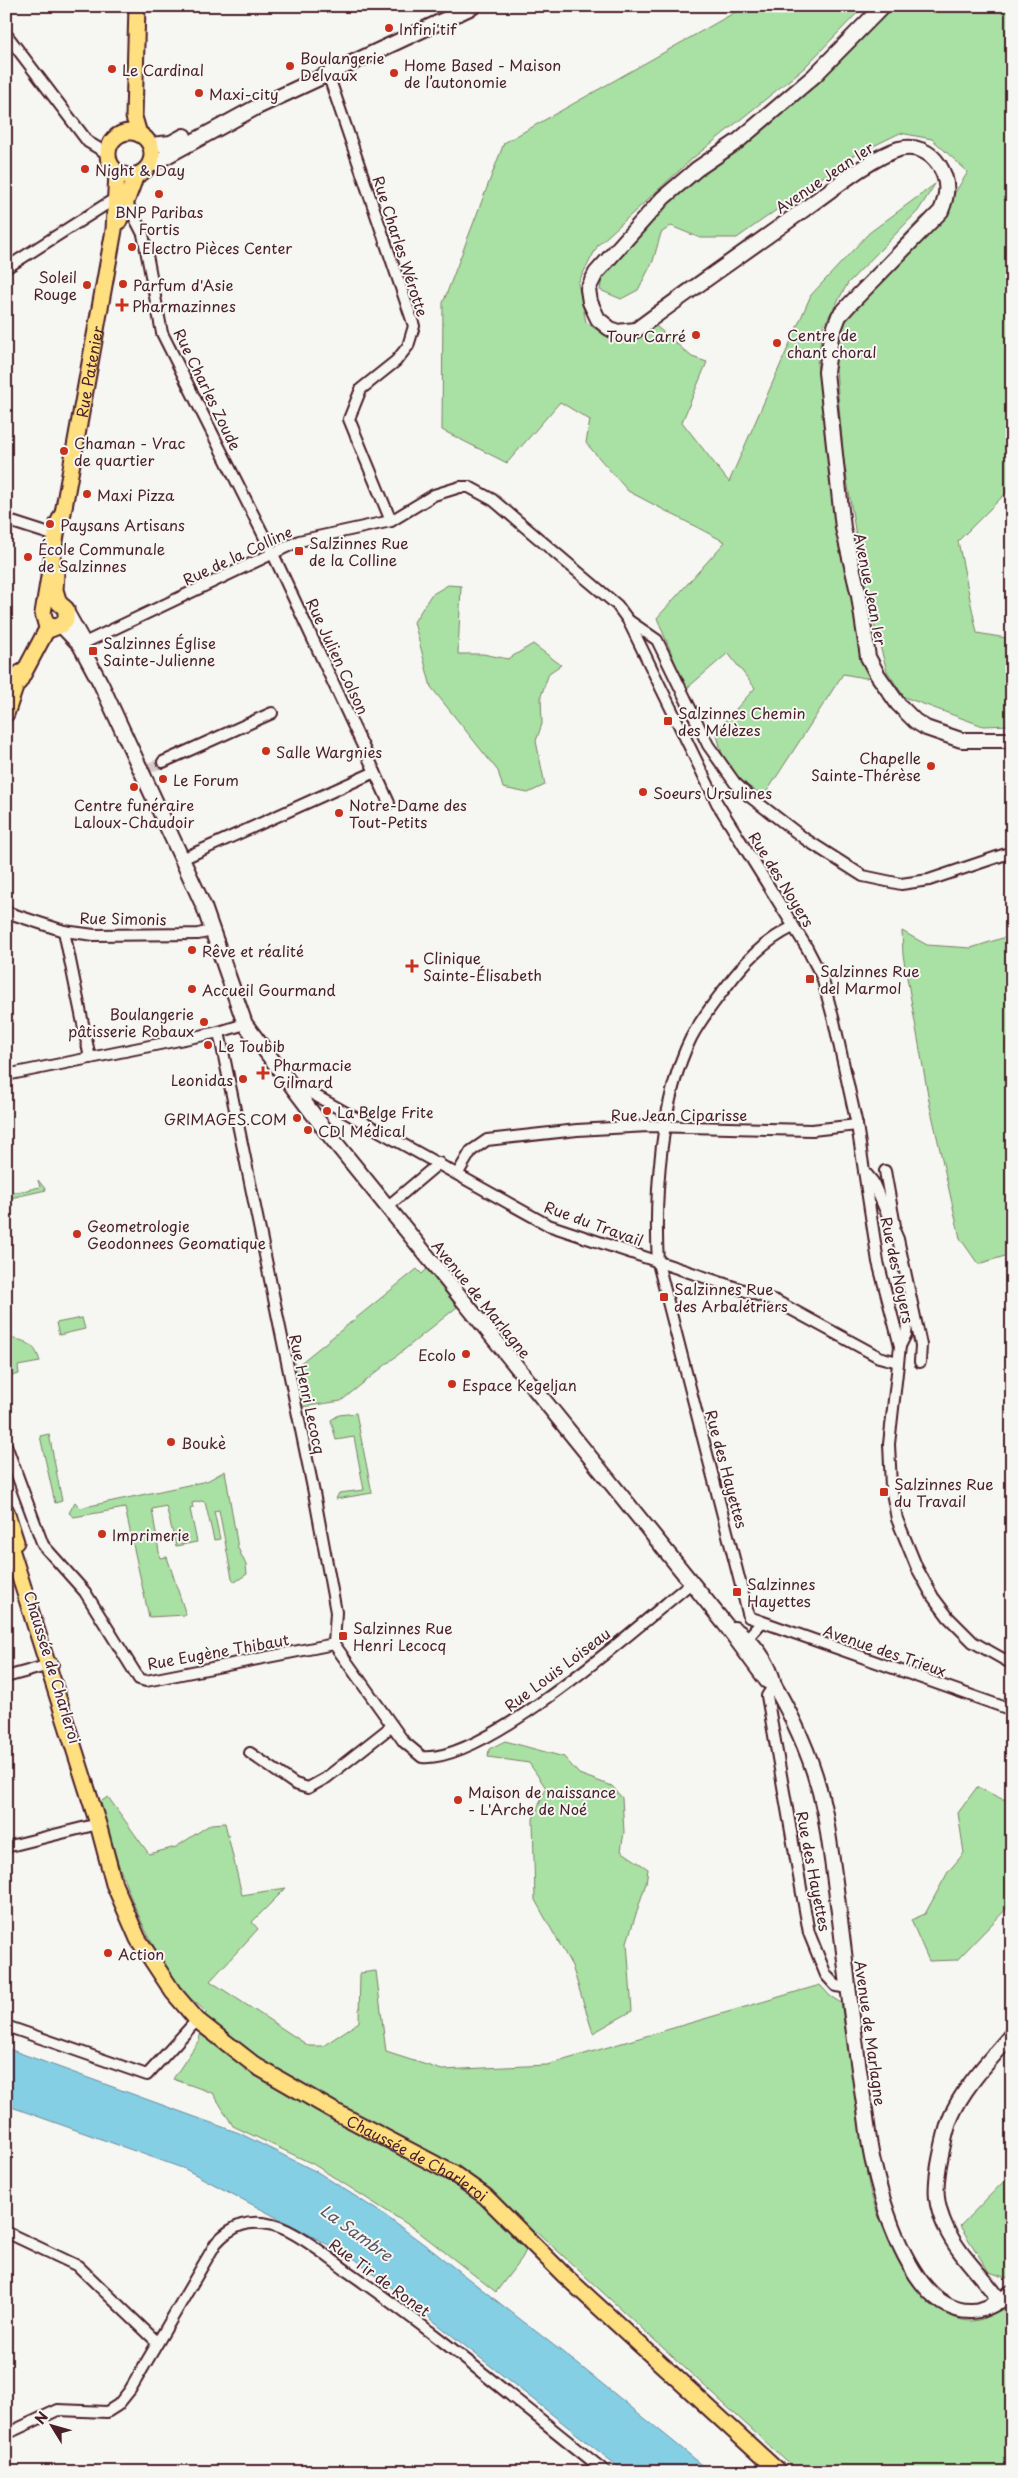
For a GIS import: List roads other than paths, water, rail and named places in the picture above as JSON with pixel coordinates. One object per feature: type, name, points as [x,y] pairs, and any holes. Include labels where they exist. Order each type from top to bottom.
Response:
[{"type":"main road","points":[[134,78],[126,116],[118,135],[110,145],[108,154],[111,164],[117,172],[126,176],[136,175],[146,170],[150,164],[152,152],[150,145],[139,134],[134,117],[137,6]]},
{"type":"main road","points":[[150,164],[255,108],[474,6]]},
{"type":"main road","name":"Avenue Jean Ier","points":[[883,6],[814,76],[738,141],[697,169],[663,198],[596,274],[588,289],[590,302],[598,319],[609,328],[617,332],[636,330],[824,195],[886,154],[900,149],[916,148],[927,153],[937,162],[945,176],[947,195],[941,211],[839,316],[831,337],[826,372],[843,528],[859,596],[868,657],[877,674],[898,704],[915,721],[926,728],[956,739],[1012,740]]},
{"type":"main road","points":[[150,145],[171,142],[203,127],[255,108]]},
{"type":"main road","points":[[118,135],[128,132],[139,134]]},
{"type":"main road","name":"Rue Patenier","points":[[117,172],[121,200]]},
{"type":"main road","name":"Rue Patenier","points":[[54,609],[63,513],[114,230],[121,200],[136,175]]},
{"type":"main road","name":"Rue Patenier","points":[[54,609],[56,536],[63,513]]},
{"type":"main road","points":[[6,714],[19,682],[21,670],[54,609]]},
{"type":"main road","name":"Avenue de Marlagne","points":[[54,609],[80,645],[146,770],[182,859],[204,907],[245,1024],[387,1207],[691,1583],[735,1632],[754,1646],[772,1677],[774,1685],[800,1733],[818,1782],[836,1893],[873,2164],[898,2241],[920,2280],[932,2295],[945,2303],[959,2309],[972,2311],[1000,2301],[1012,2292]]},
{"type":"main road","name":"Chaussée de Charleroi","points":[[6,1510],[114,1884],[130,1922],[156,1968],[198,2020],[236,2052],[272,2076],[472,2185],[564,2275],[779,2472]]},
{"type":"main road","name":"Chaussée de Charleroi","points":[[6,1533],[51,1664]]},
{"type":"main road","points":[[1000,2301],[963,2256],[946,2229],[939,2211],[935,2191],[942,2146],[952,2115],[975,2078],[1012,2034]]},
{"type":"street","points":[[6,34],[88,142],[108,154]]},
{"type":"street","name":"Rue Charles Wérotte","points":[[328,74],[414,326],[408,346],[396,361],[361,389],[349,419],[391,521]]},
{"type":"street","points":[[6,268],[121,200]]},
{"type":"street","name":"Rue Charles Zoude","points":[[121,200],[143,234],[162,332],[273,554]]},
{"type":"street","name":"Rue de la Colline","points":[[80,645],[299,541],[391,521],[434,494],[460,487],[475,490],[493,500],[617,605],[628,620]]},
{"type":"street","points":[[6,520],[56,536]]},
{"type":"street","name":"Rue Julien Colson","points":[[273,554],[389,803]]},
{"type":"street","points":[[628,620],[657,640],[708,744],[736,783],[749,796],[805,839],[863,876],[901,884],[929,880],[1012,852]]},
{"type":"street","name":"Rue des Noyers","points":[[628,620],[717,803],[807,948],[822,977],[834,1021],[857,1125],[878,1262],[900,1346]]},
{"type":"street","points":[[164,762],[272,713]]},
{"type":"street","points":[[182,859],[375,772]]},
{"type":"street","name":"Rue Simonis","points":[[6,912],[64,931],[94,935],[198,934],[212,931]]},
{"type":"street","name":"Rue des Hayettes","points":[[749,1617],[658,1262],[655,1221],[659,1166],[666,1127],[675,1083],[690,1040],[703,1016],[748,958],[781,933],[793,927]]},
{"type":"street","points":[[64,931],[90,1058]]},
{"type":"street","points":[[6,1075],[219,1032],[245,1024]]},
{"type":"street","name":"Rue Henri Lecocq","points":[[219,1032],[336,1612],[334,1644]]},
{"type":"street","name":"Rue du Travail","points":[[292,1085],[309,1092],[458,1173],[548,1225],[776,1302],[879,1357],[898,1362]]},
{"type":"street","name":"Rue Jean Ciparisse","points":[[458,1173],[471,1151],[487,1140],[577,1130],[666,1127],[812,1130],[857,1125]]},
{"type":"street","points":[[387,1207],[439,1163]]},
{"type":"street","name":"Rue des Noyers","points":[[864,1170],[873,1182],[898,1239]]},
{"type":"street","name":"Rue des Noyers","points":[[885,1171],[921,1345],[920,1362]]},
{"type":"street","name":"Rue des Noyers","points":[[911,1298],[907,1314],[906,1334],[900,1346],[889,1444],[897,1519],[917,1568],[948,1617],[973,1642],[1012,1664]]},
{"type":"street","name":"Rue Eugène Thibaut","points":[[6,1445],[43,1545],[85,1592],[139,1679],[146,1681],[334,1644]]},
{"type":"street","name":"Rue Louis Loiseau","points":[[392,1726],[404,1742],[422,1757],[444,1755],[506,1726],[545,1700],[691,1583]]},
{"type":"street","points":[[735,1632],[749,1617]]},
{"type":"street","name":"Avenue des Trieux","points":[[749,1617],[1012,1710]]},
{"type":"street","points":[[735,1632],[762,1622]]},
{"type":"street","points":[[250,1753],[295,1784],[308,1788],[326,1778],[392,1726],[334,1644]]},
{"type":"street","points":[[6,1677],[51,1664]]},
{"type":"street","name":"Rue des Hayettes","points":[[774,1685],[767,1696],[809,1933],[826,1975],[836,1986],[849,1988]]},
{"type":"street","points":[[6,1847],[98,1824]]},
{"type":"street","points":[[6,2026],[147,2075],[198,2020]]},
{"type":"street","name":"Rue Tir de Ronet","points":[[6,2434],[58,2410],[98,2412],[113,2410],[130,2390],[222,2236],[229,2229],[248,2222],[275,2225],[305,2242],[405,2311],[606,2472]]},
{"type":"street","points":[[6,2232],[78,2266],[157,2342]]},
{"type":"water","name":"La Sambre","points":[[6,2048],[239,2133],[319,2173],[383,2214],[429,2248],[579,2365],[711,2472],[625,2472],[355,2259],[185,2169],[6,2105]]},
{"type":"tunnel","points":[[149,768],[163,762]]},
{"type":"place","name":"Infini'tif","points":[[389,28]]},
{"type":"place","name":"Boulangerie Delvaux","points":[[290,66]]},
{"type":"place","name":"Le Cardinal","points":[[112,69]]},
{"type":"place","name":"Home Based - Maison de l’autonomie","points":[[394,73]]},
{"type":"place","name":"Maxi-city","points":[[199,93]]},
{"type":"place","name":"Night & Day","points":[[85,169]]},
{"type":"place","name":"BNP Paribas Fortis","points":[[159,194]]},
{"type":"place","name":"Electro Pièces Center","points":[[132,247]]},
{"type":"place","name":"Parfum d'Asie","points":[[123,284]]},
{"type":"place","name":"Soleil Rouge","points":[[87,285]]},
{"type":"place","name":"Pharmazinnes","points":[[122,305]]},
{"type":"place","name":"Tour Carré","points":[[696,335]]},
{"type":"place","name":"Centre de chant choral","points":[[777,343]]},
{"type":"place","name":"Chaman - Vrac de quartier","points":[[64,451]]},
{"type":"place","name":"Maxi Pizza","points":[[87,494]]},
{"type":"place","name":"Paysans Artisans","points":[[50,524]]},
{"type":"place","name":"Salzinnes Rue de la Colline","points":[[299,551]]},
{"type":"place","name":"École Communale de Salzinnes","points":[[28,557]]},
{"type":"place","name":"Salzinnes Église Sainte-Julienne","points":[[93,651]]},
{"type":"place","name":"Salzinnes Chemin des Mélèzes","points":[[668,721]]},
{"type":"place","name":"Salle Wargnies","points":[[266,751]]},
{"type":"place","name":"Chapelle Sainte-Thérèse","points":[[931,766]]},
{"type":"place","name":"Le Forum","points":[[163,779]]},
{"type":"place","name":"Centre funéraire Laloux-Chaudoir","points":[[134,787]]},
{"type":"place","name":"Soeurs Ursulines","points":[[643,792]]},
{"type":"place","name":"Notre-Dame des Tout-Petits","points":[[339,813]]},
{"type":"place","name":"Rêve et réalité","points":[[192,950]]},
{"type":"place","name":"Clinique Sainte-Élisabeth","points":[[412,966]]},
{"type":"place","name":"Salzinnes Rue del Marmol","points":[[810,979]]},
{"type":"place","name":"Accueil Gourmand","points":[[192,989]]},
{"type":"place","name":"Boulangerie pâtisserie Robaux","points":[[204,1022]]},
{"type":"place","name":"Le Toubib","points":[[208,1045]]},
{"type":"place","name":"Pharmacie Gilmard","points":[[263,1073]]},
{"type":"place","name":"Leonidas","points":[[243,1079]]},
{"type":"place","name":"La Belge Frite","points":[[327,1111]]},
{"type":"place","name":"GRIMAGES.COM","points":[[297,1118]]},
{"type":"place","name":"CDI Médical","points":[[308,1130]]},
{"type":"place","name":"Geometrologie Geodonnees Geomatique","points":[[77,1234]]},
{"type":"place","name":"Salzinnes Rue des Arbalétriers","points":[[664,1297]]},
{"type":"place","name":"Ecolo","points":[[466,1354]]},
{"type":"place","name":"Espace Kegeljan","points":[[452,1384]]},
{"type":"place","name":"Boukè","points":[[171,1442]]},
{"type":"place","name":"Salzinnes Rue du Travail","points":[[884,1492]]},
{"type":"place","name":"Imprimerie","points":[[102,1534]]},
{"type":"place","name":"Salzinnes Hayettes","points":[[737,1592]]},
{"type":"place","name":"Salzinnes Rue Henri Lecocq","points":[[343,1636]]},
{"type":"place","name":"Maison de naissance - L'Arche de Noé","points":[[458,1800]]},
{"type":"place","name":"Action","points":[[108,1953]]}]
